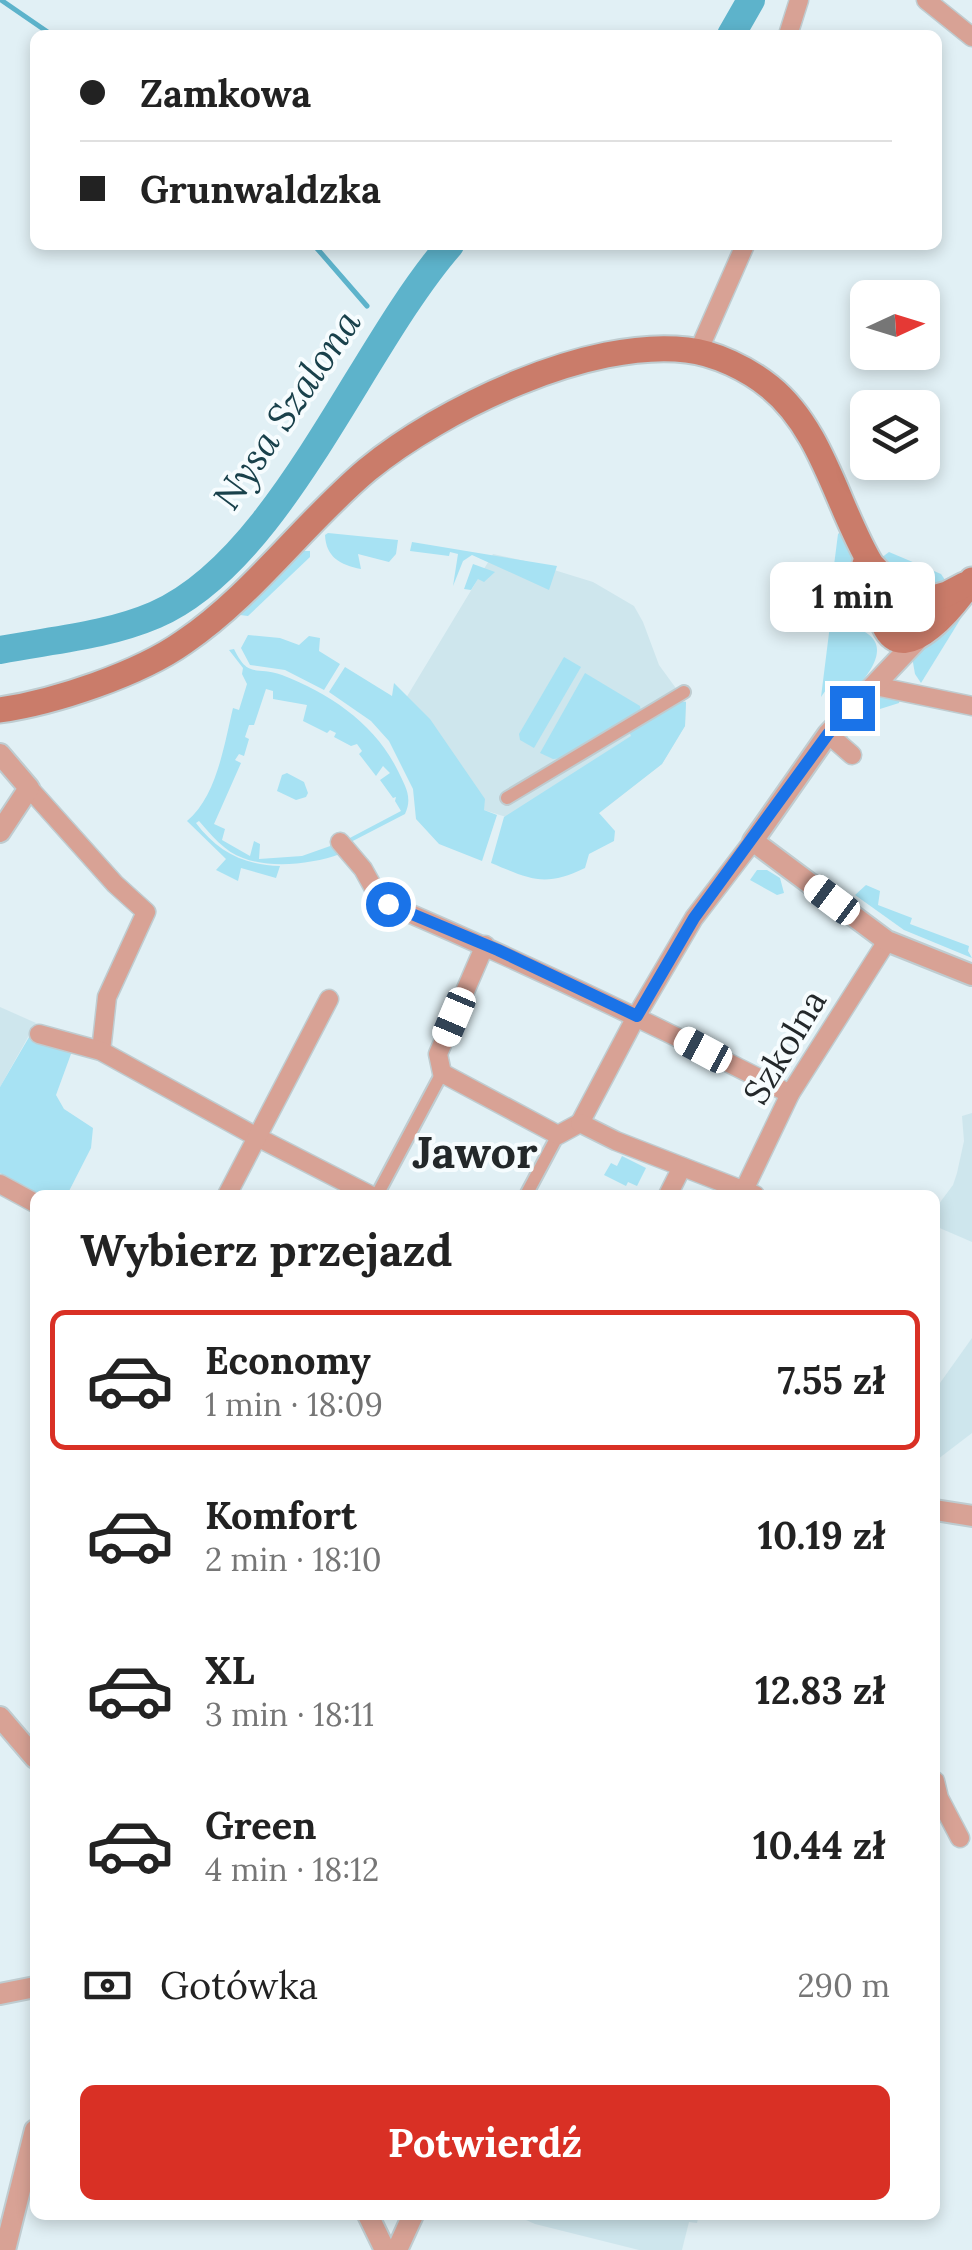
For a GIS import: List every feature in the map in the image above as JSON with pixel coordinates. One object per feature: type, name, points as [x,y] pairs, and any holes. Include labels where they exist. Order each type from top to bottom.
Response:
[{"type":"main road","points":[[0,710],[143,666],[184,642],[223,611],[364,473],[419,432],[532,376],[617,354],[668,348],[698,352],[744,370],[771,388],[810,436],[877,572],[920,614]]},
{"type":"main road","points":[[860,544],[883,621],[900,640],[920,614],[972,580]]},
{"type":"main road","points":[[883,621],[888,599],[920,614]]},
{"type":"street","points":[[790,30],[800,0]]},
{"type":"street","points":[[926,0],[972,38]]},
{"type":"street","points":[[698,352],[743,250]]},
{"type":"street","points":[[529,1190],[558,1135],[580,1123],[694,918],[828,734],[899,659],[920,614]]},
{"type":"street","points":[[883,621],[885,656],[880,687],[972,706]]},
{"type":"street","points":[[899,659],[911,685],[922,694]]},
{"type":"street","points":[[507,798],[684,692]]},
{"type":"street","points":[[828,734],[852,755]]},
{"type":"street","points":[[0,754],[106,874],[146,912],[106,997],[101,1050]]},
{"type":"street","points":[[0,832],[29,788]]},
{"type":"street","points":[[753,841],[887,941],[972,975]]},
{"type":"street","points":[[340,842],[363,869],[378,896],[388,904],[637,1016],[790,1094]]},
{"type":"street","name":"Szkolna","points":[[751,1190],[790,1094],[887,941]]},
{"type":"street","points":[[376,1190],[440,1064],[485,945]]},
{"type":"street","points":[[230,1190],[329,998]]},
{"type":"street","points":[[39,1034],[101,1050],[257,1137],[363,1190]]},
{"type":"street","points":[[440,1064],[558,1135]]},
{"type":"street","points":[[580,1123],[745,1190]]},
{"type":"street","points":[[670,1190],[682,1167]]},
{"type":"street","points":[[0,1184],[30,1200]]},
{"type":"street","points":[[940,1511],[972,1516]]},
{"type":"street","points":[[0,1718],[30,1752]]},
{"type":"street","points":[[940,1802],[960,1838]]},
{"type":"street","points":[[2,1992],[30,1988]]},
{"type":"street","points":[[5,2250],[30,2150]]},
{"type":"street","points":[[370,2220],[385,2250]]},
{"type":"street","points":[[397,2250],[411,2220]]},
{"type":"shaded area","points":[[843,529],[869,597],[868,616],[841,612],[863,599],[854,574],[832,581],[838,534]]},
{"type":"shaded area","points":[[328,533],[398,540],[396,554],[389,562],[358,554],[361,569],[353,567],[331,554],[326,543]]},
{"type":"shaded area","points":[[412,542],[557,566],[549,590],[472,555],[463,561],[453,586],[458,554],[410,551]]},
{"type":"shaded area","points":[[302,551],[310,551],[310,557],[248,616],[238,613]]},
{"type":"shaded area","points":[[889,552],[941,574],[945,580],[927,585],[910,581],[881,558]]},
{"type":"shaded area","points":[[493,554],[593,582],[634,606],[659,665],[686,702],[685,726],[662,764],[598,814],[512,819],[484,810],[400,708]]},
{"type":"shaded area","points":[[473,564],[495,572],[484,582],[478,579],[471,590],[464,589]]},
{"type":"shaded area","points":[[908,599],[918,603],[922,613],[918,623],[908,627],[898,623],[894,613],[898,603]]},
{"type":"shaded area","points":[[971,602],[921,683],[912,657]]},
{"type":"shaded area","points":[[830,625],[863,631],[877,648],[870,670],[839,706],[833,704],[838,694],[828,687],[821,697]]},
{"type":"shaded area","points":[[248,635],[280,638],[299,645],[309,636],[320,638],[319,651],[340,664],[324,690],[285,670],[250,665],[241,648]]},
{"type":"shaded area","points":[[234,649],[249,668],[300,683],[334,701],[364,725],[388,754],[403,782],[408,797],[405,814],[347,844],[346,840],[401,811],[396,797],[380,780],[390,773],[383,766],[376,776],[359,754],[362,751],[357,744],[351,746],[334,737],[336,733],[327,733],[303,721],[307,705],[273,699],[273,691],[266,689],[254,725],[249,725],[245,737],[249,739],[244,756],[239,754],[235,760],[241,763],[214,824],[225,829],[222,840],[250,856],[254,841],[260,844],[259,859],[302,856],[333,845],[340,854],[292,864],[254,861],[224,847],[199,821],[196,823],[204,833],[232,855],[254,863],[280,866],[276,878],[241,868],[238,881],[216,870],[226,859],[187,821],[206,798],[233,708],[239,710],[247,684],[243,668],[229,650]]},
{"type":"shaded area","points":[[564,657],[581,667],[534,748],[520,740],[519,734]]},
{"type":"shaded area","points":[[345,667],[392,696],[394,683],[430,719],[485,799],[484,810],[497,815],[482,861],[439,844],[416,819],[413,789],[389,741],[371,721],[329,692]]},
{"type":"shaded area","points":[[585,673],[640,706],[641,711],[564,758],[553,759],[540,753]]},
{"type":"shaded area","points":[[873,697],[900,699],[899,703],[880,709],[847,737],[842,731]]},
{"type":"shaded area","points":[[686,702],[685,726],[662,764],[599,813],[615,831],[614,841],[589,854],[585,868],[558,878],[537,879],[491,863],[504,817],[631,736],[628,729]]},
{"type":"shaded area","points":[[287,773],[304,782],[306,797],[296,800],[277,791],[282,775]]},
{"type":"shaded area","points":[[757,870],[767,870],[780,878],[784,893],[777,895],[750,880]]},
{"type":"shaded area","points":[[866,885],[880,891],[878,905],[912,918],[910,924],[969,946],[972,958],[904,930],[855,895]]},
{"type":"shaded area","points":[[0,1007],[36,1023],[0,1087]]},
{"type":"shaded area","points":[[32,1032],[75,1043],[56,1095],[64,1109],[93,1128],[91,1148],[70,1190],[31,1190],[0,1173],[0,1087]]},
{"type":"shaded area","points":[[972,1113],[972,1242],[940,1228],[940,1202],[953,1185],[964,1141],[962,1116]]},
{"type":"shaded area","points":[[622,1156],[646,1168],[637,1186],[628,1182],[626,1186],[604,1175],[611,1163],[617,1166]]},
{"type":"shaded area","points":[[972,1338],[972,1433],[940,1457],[940,1383]]},
{"type":"shaded area","points":[[526,2220],[698,2220],[689,2222],[682,2250],[639,2250]]},
{"type":"waterway","points":[[1,0],[45,30]]},
{"type":"waterway","name":"Nysa Szalona","points":[[734,30],[751,0]]},
{"type":"waterway","points":[[318,250],[367,306]]},
{"type":"waterway","name":"Nysa Szalona","points":[[0,650],[98,633],[136,622],[200,588],[241,549],[280,501],[417,288],[446,250]]},
{"type":"district","name":"Jawor","points":[[475,1152]]},
{"type":"route","points":[[388,904],[498,950],[637,1016],[694,918],[828,734],[852,708]]}]
